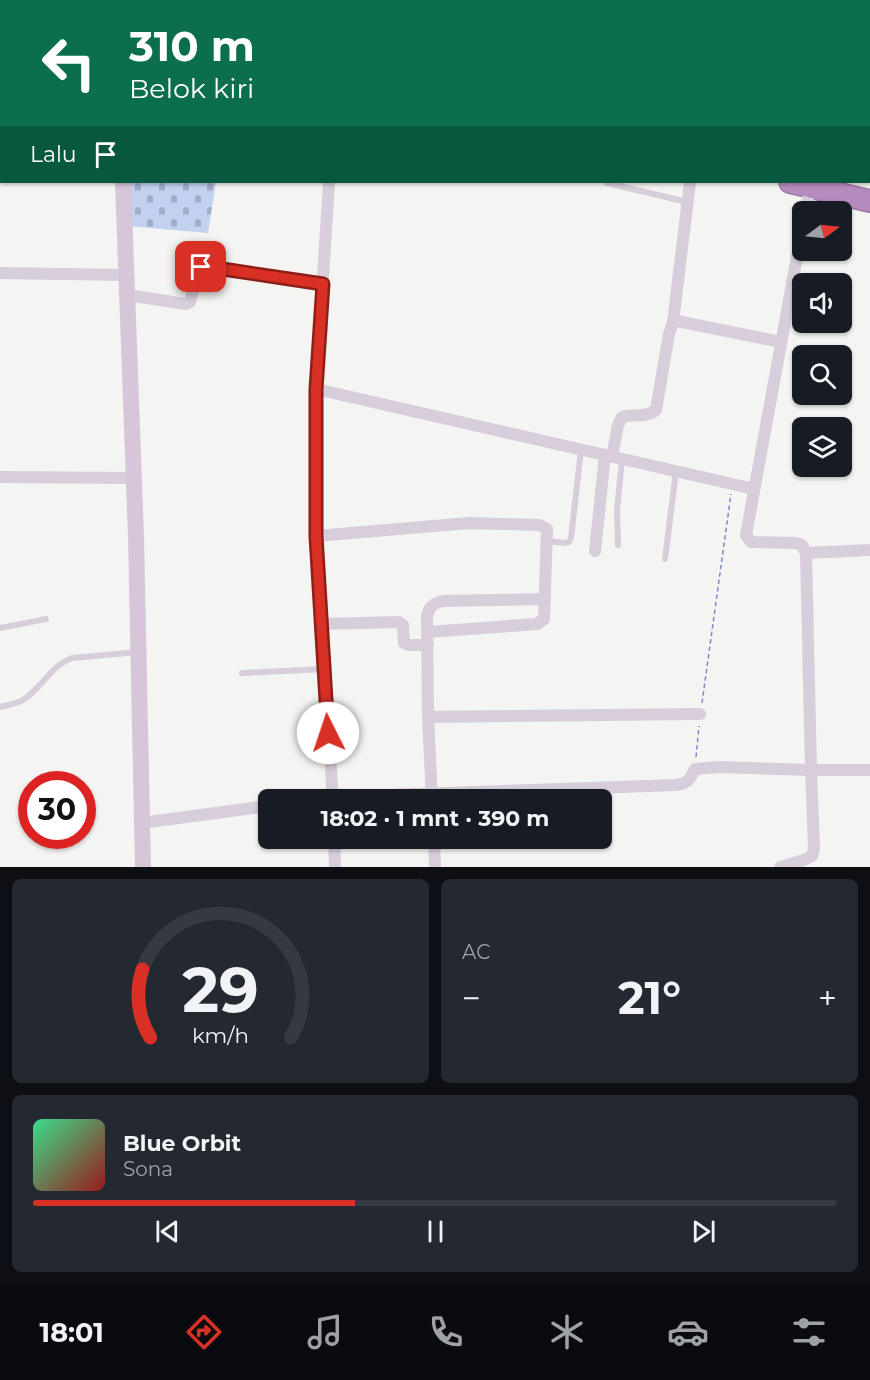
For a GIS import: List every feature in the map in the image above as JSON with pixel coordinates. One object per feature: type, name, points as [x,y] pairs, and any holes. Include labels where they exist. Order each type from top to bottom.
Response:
[{"type":"highway","points":[[798,183],[822,186],[870,201]]},
{"type":"street","points":[[123,183],[134,478],[143,867]]},
{"type":"street","points":[[329,183],[316,389],[316,536],[332,789]]},
{"type":"street","points":[[595,551],[618,424],[622,417],[644,415],[656,411],[673,322],[690,183]]},
{"type":"street","points":[[813,201],[822,186]]},
{"type":"street","points":[[780,867],[812,856],[814,848],[806,553],[802,545],[796,543],[751,542],[746,533],[796,261]]},
{"type":"street","points":[[127,295],[186,304],[190,302],[201,267],[323,284]]},
{"type":"street","points":[[0,273],[127,275]]},
{"type":"street","points":[[673,322],[781,342]]},
{"type":"street","points":[[316,389],[754,489]]},
{"type":"street","points":[[0,477],[134,478]]},
{"type":"street","points":[[316,536],[469,523],[539,525],[547,529],[544,618],[537,624],[428,639],[409,645],[404,643],[403,625],[399,622],[321,624]]},
{"type":"street","points":[[806,553],[870,550]]},
{"type":"street","points":[[432,789],[428,717],[428,610],[443,601],[545,599]]},
{"type":"street","points":[[428,717],[700,714]]},
{"type":"street","points":[[587,789],[683,784],[689,780],[695,769],[719,767],[870,770]]},
{"type":"street","points":[[141,823],[258,807]]},
{"type":"street","points":[[334,849],[335,867]]},
{"type":"street","points":[[434,849],[435,867]]},
{"type":"lane","points":[[607,183],[687,202]]},
{"type":"lane","points":[[547,541],[566,543],[571,538],[581,450]]},
{"type":"lane","points":[[613,457],[618,545]]},
{"type":"lane","points":[[665,559],[676,471]]},
{"type":"lane","points":[[0,628],[46,619]]},
{"type":"lane","points":[[0,707],[21,702],[65,660],[138,652]]},
{"type":"lane","points":[[242,673],[324,669]]},
{"type":"path","points":[[695,769],[700,714],[733,484]]},
{"type":"green space","points":[[126,183],[216,183],[208,233],[127,226]]},
{"type":"route","points":[[201,267],[323,284],[316,389],[316,536],[328,733]]}]
